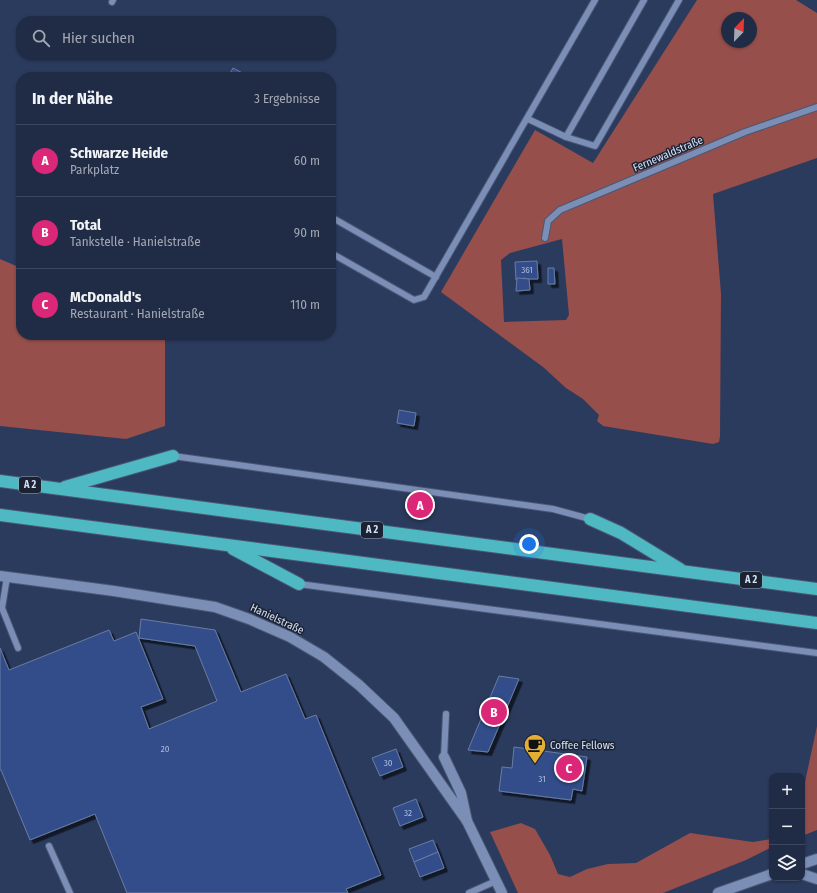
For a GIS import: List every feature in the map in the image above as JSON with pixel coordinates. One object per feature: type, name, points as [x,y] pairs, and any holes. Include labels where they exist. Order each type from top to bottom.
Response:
[{"type":"highway","points":[[60,489],[174,456]]},
{"type":"highway","name":"A 2","points":[[0,481],[817,589]]},
{"type":"highway","points":[[0,515],[817,623]]},
{"type":"highway","points":[[590,519],[621,533],[684,572]]},
{"type":"highway","points":[[225,545],[299,584]]},
{"type":"street","name":"Hanielstraße","points":[[4,577],[114,591],[215,607],[249,619],[290,637],[324,657],[360,685],[394,718],[467,821],[502,893]]},
{"type":"street","name":"Hanielstraße","points":[[444,757],[461,793],[467,821]]},
{"type":"street","points":[[805,863],[817,859]]},
{"type":"street","points":[[718,893],[769,875]]},
{"type":"street","points":[[805,875],[817,879]]},
{"type":"lane","points":[[336,257],[414,300],[424,297],[528,119],[595,0]]},
{"type":"lane","points":[[566,137],[644,0]]},
{"type":"lane","points":[[528,119],[566,137],[596,146],[679,0]]},
{"type":"lane","name":"Fernewaldstraße","points":[[545,238],[548,221],[560,210],[744,132],[817,107]]},
{"type":"lane","points":[[336,220],[436,277]]},
{"type":"lane","points":[[174,456],[553,509],[590,519]]},
{"type":"lane","points":[[4,577],[2,608],[18,648]]},
{"type":"lane","points":[[299,584],[817,653]]},
{"type":"lane","points":[[444,757],[446,714]]},
{"type":"lane","points":[[49,846],[70,893]]},
{"type":"lane","points":[[469,893],[496,881]]},
{"type":"shaded area","points":[[697,0],[796,0],[817,13],[817,158],[713,194],[721,294],[719,442],[713,444],[603,426],[597,421],[599,415],[583,399],[566,388],[543,367],[441,292],[535,130],[593,163]],"holes":[[[562,239],[569,315],[566,320],[504,322],[501,260],[510,253]]]},
{"type":"shaded area","points":[[0,259],[16,266],[16,340],[165,340],[165,426],[126,439],[0,426]]},
{"type":"shaded area","points":[[817,726],[817,830],[805,835],[805,782]]},
{"type":"shaded area","points":[[521,823],[535,829],[550,855],[558,874],[570,877],[587,869],[608,864],[636,863],[690,833],[753,842],[769,839],[769,848],[746,860],[663,893],[518,893],[490,832]]},
{"type":"building","points":[[233,68],[241,72],[231,72]]},
{"type":"building","points":[[537,261],[538,279],[525,278],[516,280],[515,262]]},
{"type":"building","points":[[548,268],[554,268],[555,284],[548,284]]},
{"type":"building","points":[[517,278],[529,279],[530,290],[516,291]]},
{"type":"building","points":[[399,410],[416,413],[414,426],[397,423]]},
{"type":"building","points":[[141,619],[215,630],[241,692],[286,674],[305,719],[316,715],[381,875],[346,889],[348,893],[127,893],[95,814],[30,840],[0,770],[0,648],[9,670],[109,630],[114,641],[136,632],[163,699],[141,707],[149,729],[217,701],[195,646],[139,638]]},
{"type":"building","points":[[499,676],[519,679],[488,752],[468,750]]},
{"type":"building","points":[[514,747],[587,757],[582,791],[573,789],[571,800],[499,791],[502,767],[512,768]]},
{"type":"building","points":[[396,749],[403,767],[380,776],[372,758]]},
{"type":"building","points":[[416,799],[423,817],[400,826],[393,808]]},
{"type":"building","points":[[433,840],[438,852],[414,862],[409,849]]},
{"type":"building","points":[[438,852],[444,868],[420,877],[414,862]]},
{"type":"place","name":"Schwarze Heide","points":[[420,505]]},
{"type":"place","name":"Total","points":[[494,712]]},
{"type":"place","name":"Coffee Fellows","points":[[535,764]]},
{"type":"place","name":"McDonald's","points":[[569,768]]}]
